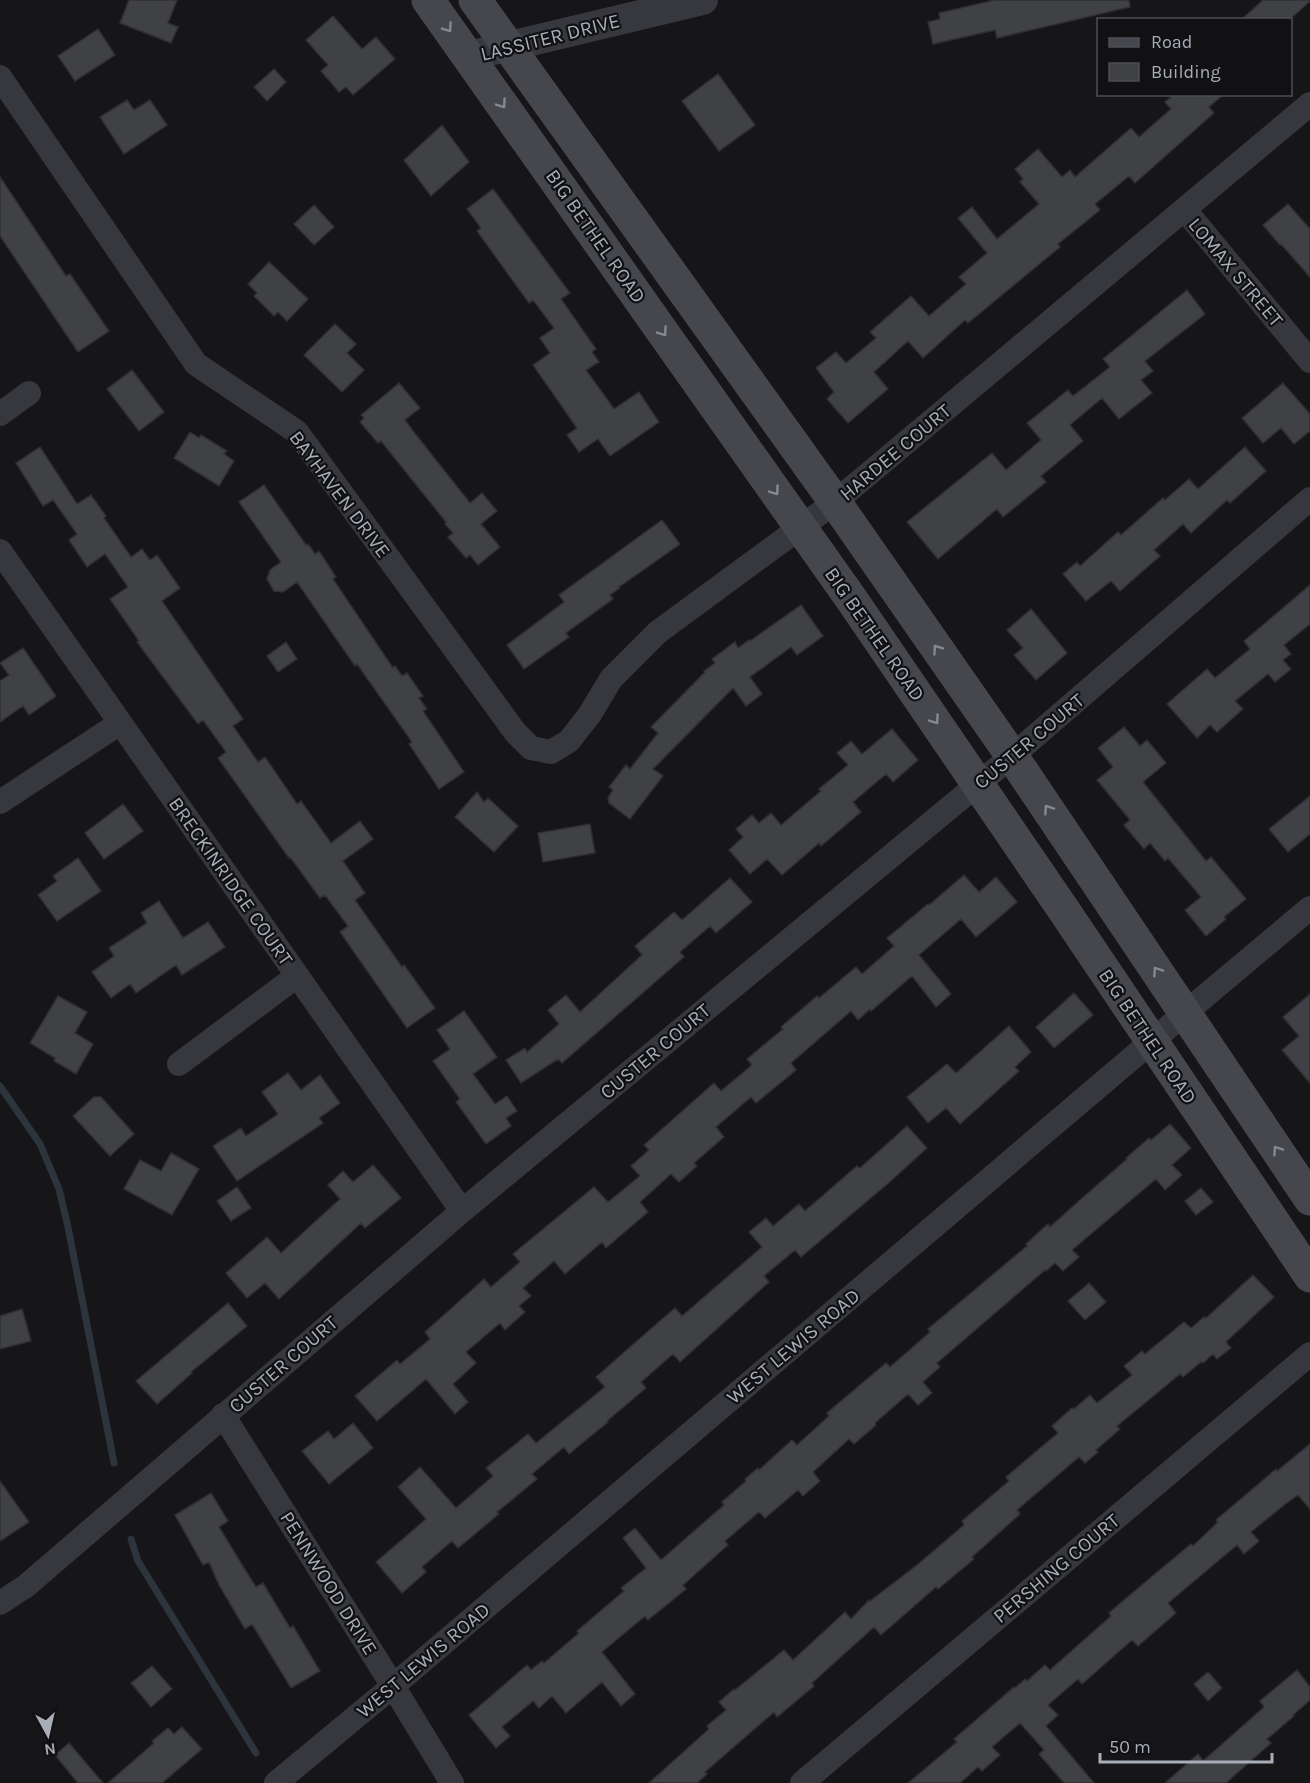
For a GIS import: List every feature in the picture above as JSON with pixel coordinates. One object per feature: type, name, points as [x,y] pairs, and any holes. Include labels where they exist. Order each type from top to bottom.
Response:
[{"type":"main road","name":"BIG BETHEL ROAD","points":[[428,0],[801,527],[978,784],[1310,1276]]},
{"type":"main road","name":"BIG BETHEL ROAD","points":[[475,0],[835,502],[1012,756],[1310,1199]]},
{"type":"street","name":"LASSITER DRIVE","points":[[468,57],[703,0]]},
{"type":"street","name":"BAYHAVEN DRIVE","points":[[0,77],[196,364],[297,432],[491,701]]},
{"type":"street","name":"HARDEE COURT","points":[[491,701],[515,732],[531,748],[551,752],[569,741],[590,714],[611,679],[658,632],[835,502],[1310,104]]},
{"type":"street","name":"LOMAX STREET","points":[[1185,210],[1310,361]]},
{"type":"street","points":[[0,414],[29,393]]},
{"type":"street","name":"CUSTER COURT","points":[[0,1603],[26,1586],[462,1211],[1012,756],[1310,499]]},
{"type":"street","name":"BRECKINRIDGE COURT","points":[[0,551],[462,1211]]},
{"type":"street","points":[[0,802],[120,723]]},
{"type":"street","name":"WEST LEWIS ROAD","points":[[276,1783],[1310,908]]},
{"type":"street","points":[[179,1064],[297,976]]},
{"type":"street","name":"PERSHING COURT","points":[[802,1783],[1310,1354]]},
{"type":"street","name":"PENNWOOD DRIVE","points":[[223,1415],[452,1783]]},
{"type":"building","points":[[129,0],[177,0],[168,23],[178,27],[171,43],[120,23]]},
{"type":"building","points":[[995,0],[1129,0],[1130,7],[997,38],[995,30],[933,44],[928,22],[940,19],[939,13]]},
{"type":"building","points":[[1263,0],[1310,0],[1291,18],[1243,18]]},
{"type":"building","points":[[333,16],[362,49],[376,37],[395,59],[353,95],[346,87],[339,92],[321,71],[328,65],[306,40]]},
{"type":"building","points":[[98,29],[115,55],[75,81],[58,56]]},
{"type":"building","points":[[274,69],[286,82],[267,101],[254,87]]},
{"type":"building","points":[[718,74],[755,125],[719,151],[682,101]]},
{"type":"building","points":[[1172,96],[1222,96],[1209,107],[1214,113],[1135,183],[1129,176],[1095,204],[1100,210],[1058,244],[1060,247],[968,323],[965,320],[923,358],[908,341],[874,372],[888,389],[848,423],[827,399],[834,392],[816,368],[836,352],[846,363],[876,338],[870,332],[911,296],[929,316],[966,284],[959,277],[987,253],[958,218],[972,207],[997,239],[1039,204],[1020,182],[1023,179],[1015,169],[1038,149],[1062,177],[1070,170],[1075,177],[1131,128],[1139,137],[1171,109],[1165,102]]},
{"type":"building","points":[[127,100],[134,110],[150,100],[167,125],[124,154],[100,117]]},
{"type":"building","points":[[442,125],[469,162],[431,196],[404,160]]},
{"type":"building","points":[[0,177],[66,276],[70,274],[109,331],[78,352],[0,236]]},
{"type":"building","points":[[493,189],[570,293],[561,299],[596,349],[592,352],[599,362],[586,370],[614,409],[639,392],[659,422],[610,456],[598,439],[579,452],[567,435],[577,428],[533,365],[550,353],[540,338],[554,328],[533,300],[529,303],[477,231],[481,228],[467,209]]},
{"type":"building","points":[[1288,204],[1310,229],[1310,277],[1263,225]]},
{"type":"building","points":[[314,205],[334,227],[314,245],[294,224]]},
{"type":"building","points":[[269,262],[308,299],[287,321],[278,312],[274,316],[254,296],[257,293],[248,284]]},
{"type":"building","points":[[1187,290],[1205,314],[1145,361],[1153,371],[1141,380],[1152,393],[1119,419],[1102,398],[1070,425],[1083,441],[1041,476],[1046,482],[1003,517],[997,509],[938,559],[907,522],[992,453],[1006,470],[1041,440],[1027,423],[1068,390],[1073,396],[1110,367],[1103,359]]},
{"type":"building","points":[[335,324],[356,344],[347,353],[364,370],[342,392],[304,355]]},
{"type":"building","points":[[132,370],[164,412],[139,431],[107,389]]},
{"type":"building","points":[[399,383],[420,408],[405,420],[413,431],[470,503],[482,493],[497,511],[481,524],[500,547],[478,565],[470,555],[466,558],[448,537],[453,533],[445,524],[446,522],[381,441],[378,443],[360,422],[364,418],[361,415]]},
{"type":"building","points":[[1283,383],[1310,414],[1310,431],[1294,444],[1281,428],[1263,443],[1242,418]]},
{"type":"building","points":[[190,432],[199,438],[201,435],[227,451],[224,454],[234,461],[219,486],[174,458]]},
{"type":"building","points":[[40,447],[77,504],[91,495],[131,557],[142,549],[150,560],[157,555],[180,588],[162,601],[243,719],[233,726],[258,762],[265,757],[297,804],[301,801],[331,843],[360,821],[373,839],[343,861],[365,893],[355,900],[402,967],[404,965],[435,1008],[407,1028],[340,932],[348,926],[325,895],[320,898],[289,858],[218,758],[226,752],[203,720],[198,724],[137,642],[139,641],[110,599],[128,587],[105,554],[87,567],[69,540],[77,534],[53,500],[43,506],[16,463]]},
{"type":"building","points":[[1245,447],[1266,471],[1230,503],[1227,500],[1191,533],[1183,524],[1154,550],[1160,556],[1120,591],[1111,581],[1086,601],[1063,574],[1077,562],[1080,566],[1118,532],[1121,535],[1163,498],[1165,500],[1189,479],[1198,489]]},
{"type":"building","points":[[264,485],[306,545],[308,544],[315,554],[319,551],[336,577],[333,579],[393,668],[395,666],[402,676],[407,673],[423,696],[419,698],[427,709],[423,711],[464,772],[439,789],[409,744],[412,742],[357,664],[355,666],[297,582],[283,592],[274,591],[267,579],[270,570],[281,562],[239,502]]},
{"type":"building","points":[[662,520],[680,544],[619,587],[610,595],[613,599],[566,633],[569,637],[524,669],[507,645],[564,602],[559,595]]},
{"type":"building","points":[[1310,585],[1310,624],[1284,645],[1291,654],[1283,660],[1291,669],[1275,682],[1268,674],[1235,701],[1243,709],[1217,732],[1210,725],[1197,738],[1167,704],[1207,669],[1215,678],[1250,649],[1244,641]]},
{"type":"building","points":[[801,605],[823,636],[797,655],[791,647],[750,677],[762,694],[746,706],[733,688],[653,769],[663,776],[630,819],[609,803],[608,798],[613,790],[609,787],[626,765],[630,769],[658,733],[651,727],[704,671],[715,663],[712,659],[735,642],[738,648],[750,641]]},
{"type":"building","points":[[1031,609],[1067,653],[1036,680],[1014,655],[1023,648],[1007,630]]},
{"type":"building","points":[[286,642],[297,659],[278,672],[267,656]]},
{"type":"building","points":[[23,648],[56,696],[29,715],[23,706],[0,722],[0,681],[9,675],[0,663]]},
{"type":"building","points":[[1124,727],[1140,746],[1147,740],[1166,763],[1143,782],[1206,861],[1211,857],[1246,899],[1206,936],[1185,910],[1201,897],[1168,858],[1165,861],[1150,843],[1144,849],[1124,825],[1130,820],[1097,780],[1113,767],[1098,748]]},
{"type":"building","points":[[892,729],[918,760],[893,782],[886,774],[853,802],[861,812],[821,846],[819,843],[782,875],[767,859],[750,874],[729,850],[743,837],[736,829],[752,815],[759,823],[771,813],[781,825],[821,791],[819,789],[848,765],[837,753],[851,741],[862,754]]},
{"type":"building","points":[[477,792],[484,802],[488,798],[518,826],[494,852],[455,817]]},
{"type":"building","points":[[1310,796],[1310,834],[1288,852],[1269,829]]},
{"type":"building","points":[[123,804],[143,831],[104,859],[85,833]]},
{"type":"building","points":[[590,824],[595,853],[543,862],[538,833]]},
{"type":"building","points":[[78,858],[101,891],[57,921],[38,895],[57,881],[53,876]]},
{"type":"building","points":[[964,875],[979,892],[996,877],[1017,902],[976,937],[961,919],[919,955],[951,994],[936,1007],[912,976],[858,1020],[851,1011],[791,1063],[796,1070],[756,1103],[751,1097],[716,1127],[724,1137],[694,1163],[697,1166],[679,1182],[671,1174],[640,1202],[648,1212],[606,1248],[602,1242],[565,1274],[554,1261],[523,1288],[531,1296],[519,1306],[525,1312],[505,1330],[500,1323],[466,1352],[476,1363],[453,1384],[468,1402],[455,1414],[426,1379],[377,1421],[355,1396],[397,1360],[400,1364],[430,1339],[425,1332],[484,1279],[491,1287],[520,1262],[513,1254],[594,1187],[608,1202],[640,1176],[631,1166],[649,1150],[644,1145],[714,1083],[721,1091],[752,1065],[747,1059],[817,996],[819,998],[856,967],[862,974],[894,946],[887,938]]},
{"type":"building","points":[[730,878],[752,902],[716,933],[710,926],[680,952],[684,957],[562,1063],[558,1059],[521,1083],[506,1060],[525,1048],[527,1052],[559,1024],[548,1010],[566,995],[580,1012],[642,955],[635,946],[674,912],[682,920]]},
{"type":"building","points":[[159,901],[183,938],[208,922],[225,947],[182,975],[176,965],[136,993],[130,984],[111,998],[92,972],[114,956],[109,948],[147,923],[141,913]]},
{"type":"building","points":[[1074,993],[1093,1015],[1054,1048],[1036,1027]]},
{"type":"building","points":[[1310,994],[1310,1083],[1282,1050],[1299,1036],[1283,1017]]},
{"type":"building","points":[[58,996],[87,1012],[75,1033],[93,1044],[76,1074],[30,1043]]},
{"type":"building","points":[[464,1011],[497,1057],[473,1074],[495,1104],[507,1096],[517,1111],[506,1118],[511,1126],[486,1144],[456,1102],[460,1099],[433,1061],[450,1049],[437,1030]]},
{"type":"building","points":[[1009,1026],[1031,1052],[1015,1067],[1019,1071],[960,1124],[946,1108],[928,1123],[907,1097],[947,1064],[956,1073]]},
{"type":"building","points":[[288,1073],[301,1090],[320,1075],[340,1103],[319,1118],[323,1123],[237,1181],[213,1146],[241,1128],[246,1136],[278,1114],[262,1092]]},
{"type":"building","points":[[94,1097],[101,1097],[134,1134],[110,1156],[73,1116]]},
{"type":"building","points":[[1170,1124],[1191,1148],[1172,1165],[1182,1175],[1165,1190],[1156,1179],[1072,1250],[1079,1257],[1063,1271],[1055,1263],[1045,1270],[937,1363],[940,1367],[923,1382],[932,1393],[918,1405],[908,1394],[854,1444],[849,1439],[813,1472],[820,1481],[803,1496],[798,1490],[765,1518],[759,1512],[725,1541],[728,1545],[683,1585],[686,1589],[648,1620],[645,1616],[602,1652],[635,1694],[621,1706],[602,1682],[566,1713],[552,1696],[539,1708],[533,1701],[502,1727],[510,1736],[496,1748],[469,1715],[527,1665],[531,1670],[542,1661],[544,1663],[624,1591],[621,1588],[646,1568],[623,1538],[635,1528],[661,1560],[724,1505],[722,1502],[746,1481],[745,1479],[758,1468],[759,1470],[792,1440],[797,1445],[829,1416],[827,1413],[886,1363],[890,1367],[930,1332],[928,1329],[1027,1246],[1026,1244],[1048,1224],[1050,1227],[1149,1138],[1151,1140]]},
{"type":"building","points":[[907,1126],[927,1148],[801,1257],[795,1250],[764,1276],[769,1282],[680,1362],[673,1354],[641,1382],[646,1388],[608,1422],[569,1454],[564,1447],[532,1474],[537,1479],[497,1512],[499,1514],[458,1548],[452,1541],[422,1567],[426,1572],[402,1593],[376,1562],[426,1519],[398,1487],[420,1467],[456,1508],[493,1476],[486,1468],[528,1434],[536,1443],[605,1387],[596,1377],[661,1320],[675,1308],[682,1316],[762,1247],[749,1232],[766,1218],[773,1226],[799,1204],[805,1211],[857,1166],[860,1168]]},
{"type":"building","points":[[171,1153],[199,1169],[172,1215],[124,1189],[140,1160],[161,1171]]},
{"type":"building","points":[[373,1165],[401,1198],[365,1228],[361,1223],[279,1299],[265,1283],[247,1298],[226,1273],[267,1237],[281,1253],[340,1199],[328,1185],[343,1171],[353,1182]]},
{"type":"building","points":[[237,1187],[251,1208],[231,1221],[217,1201]]},
{"type":"building","points":[[1201,1188],[1213,1202],[1196,1215],[1185,1201]]},
{"type":"building","points":[[1253,1275],[1274,1297],[1226,1342],[1231,1348],[1217,1359],[1213,1354],[1183,1377],[1180,1374],[1117,1426],[1120,1429],[1085,1463],[1079,1457],[1017,1510],[1020,1514],[972,1557],[974,1559],[938,1589],[936,1587],[881,1635],[874,1627],[812,1683],[814,1686],[777,1717],[774,1712],[705,1772],[707,1774],[697,1783],[649,1783],[709,1729],[707,1726],[726,1710],[719,1702],[734,1689],[784,1650],[793,1660],[845,1612],[851,1619],[869,1600],[917,1565],[964,1525],[962,1521],[1009,1481],[1006,1477],[1058,1433],[1052,1426],[1072,1408],[1074,1409],[1090,1395],[1097,1403],[1132,1375],[1124,1366],[1142,1351],[1145,1354],[1184,1322],[1191,1328],[1204,1317],[1206,1318]]},
{"type":"building","points":[[1089,1283],[1106,1302],[1085,1320],[1068,1301]]},
{"type":"building","points":[[228,1303],[247,1326],[191,1372],[157,1404],[136,1381]]},
{"type":"building","points":[[22,1309],[31,1341],[0,1349],[0,1316]]},
{"type":"building","points":[[353,1423],[373,1448],[329,1484],[302,1451],[328,1431],[334,1439]]},
{"type":"building","points":[[1310,1444],[1310,1509],[1298,1495],[1284,1505],[1251,1532],[1259,1541],[1244,1554],[1237,1545],[1168,1603],[1176,1613],[1138,1646],[1132,1640],[1082,1684],[1078,1679],[1048,1705],[1058,1715],[1046,1726],[1094,1783],[1064,1783],[1039,1754],[1044,1750],[1020,1723],[992,1747],[1000,1755],[982,1771],[978,1767],[960,1783],[908,1783],[957,1742],[954,1739],[1014,1687],[1025,1679],[1027,1681],[1045,1665],[1050,1670],[1111,1616],[1109,1613],[1191,1544],[1193,1546],[1218,1522],[1216,1520],[1276,1469],[1277,1471]]},
{"type":"building","points":[[0,1481],[29,1522],[0,1541]]},
{"type":"building","points":[[211,1493],[228,1521],[219,1527],[244,1568],[256,1587],[263,1583],[290,1628],[293,1626],[320,1671],[291,1688],[252,1624],[245,1629],[219,1585],[209,1562],[203,1565],[175,1515]]},
{"type":"building","points":[[152,1666],[172,1689],[151,1707],[131,1683]]},
{"type":"building","points":[[1297,1670],[1310,1687],[1310,1700],[1267,1739],[1271,1743],[1226,1783],[1165,1783],[1198,1754],[1203,1761],[1264,1707],[1260,1701]]},
{"type":"building","points":[[1208,1672],[1222,1688],[1208,1701],[1194,1684]]},
{"type":"building","points":[[182,1727],[202,1749],[162,1783],[108,1783],[168,1728],[174,1734]]},
{"type":"building","points":[[69,1743],[103,1783],[78,1783],[55,1755]]},
{"type":"waterway","points":[[0,1086],[40,1144],[59,1189],[114,1463]]},
{"type":"waterway","points":[[131,1539],[138,1561],[256,1753]]}]
